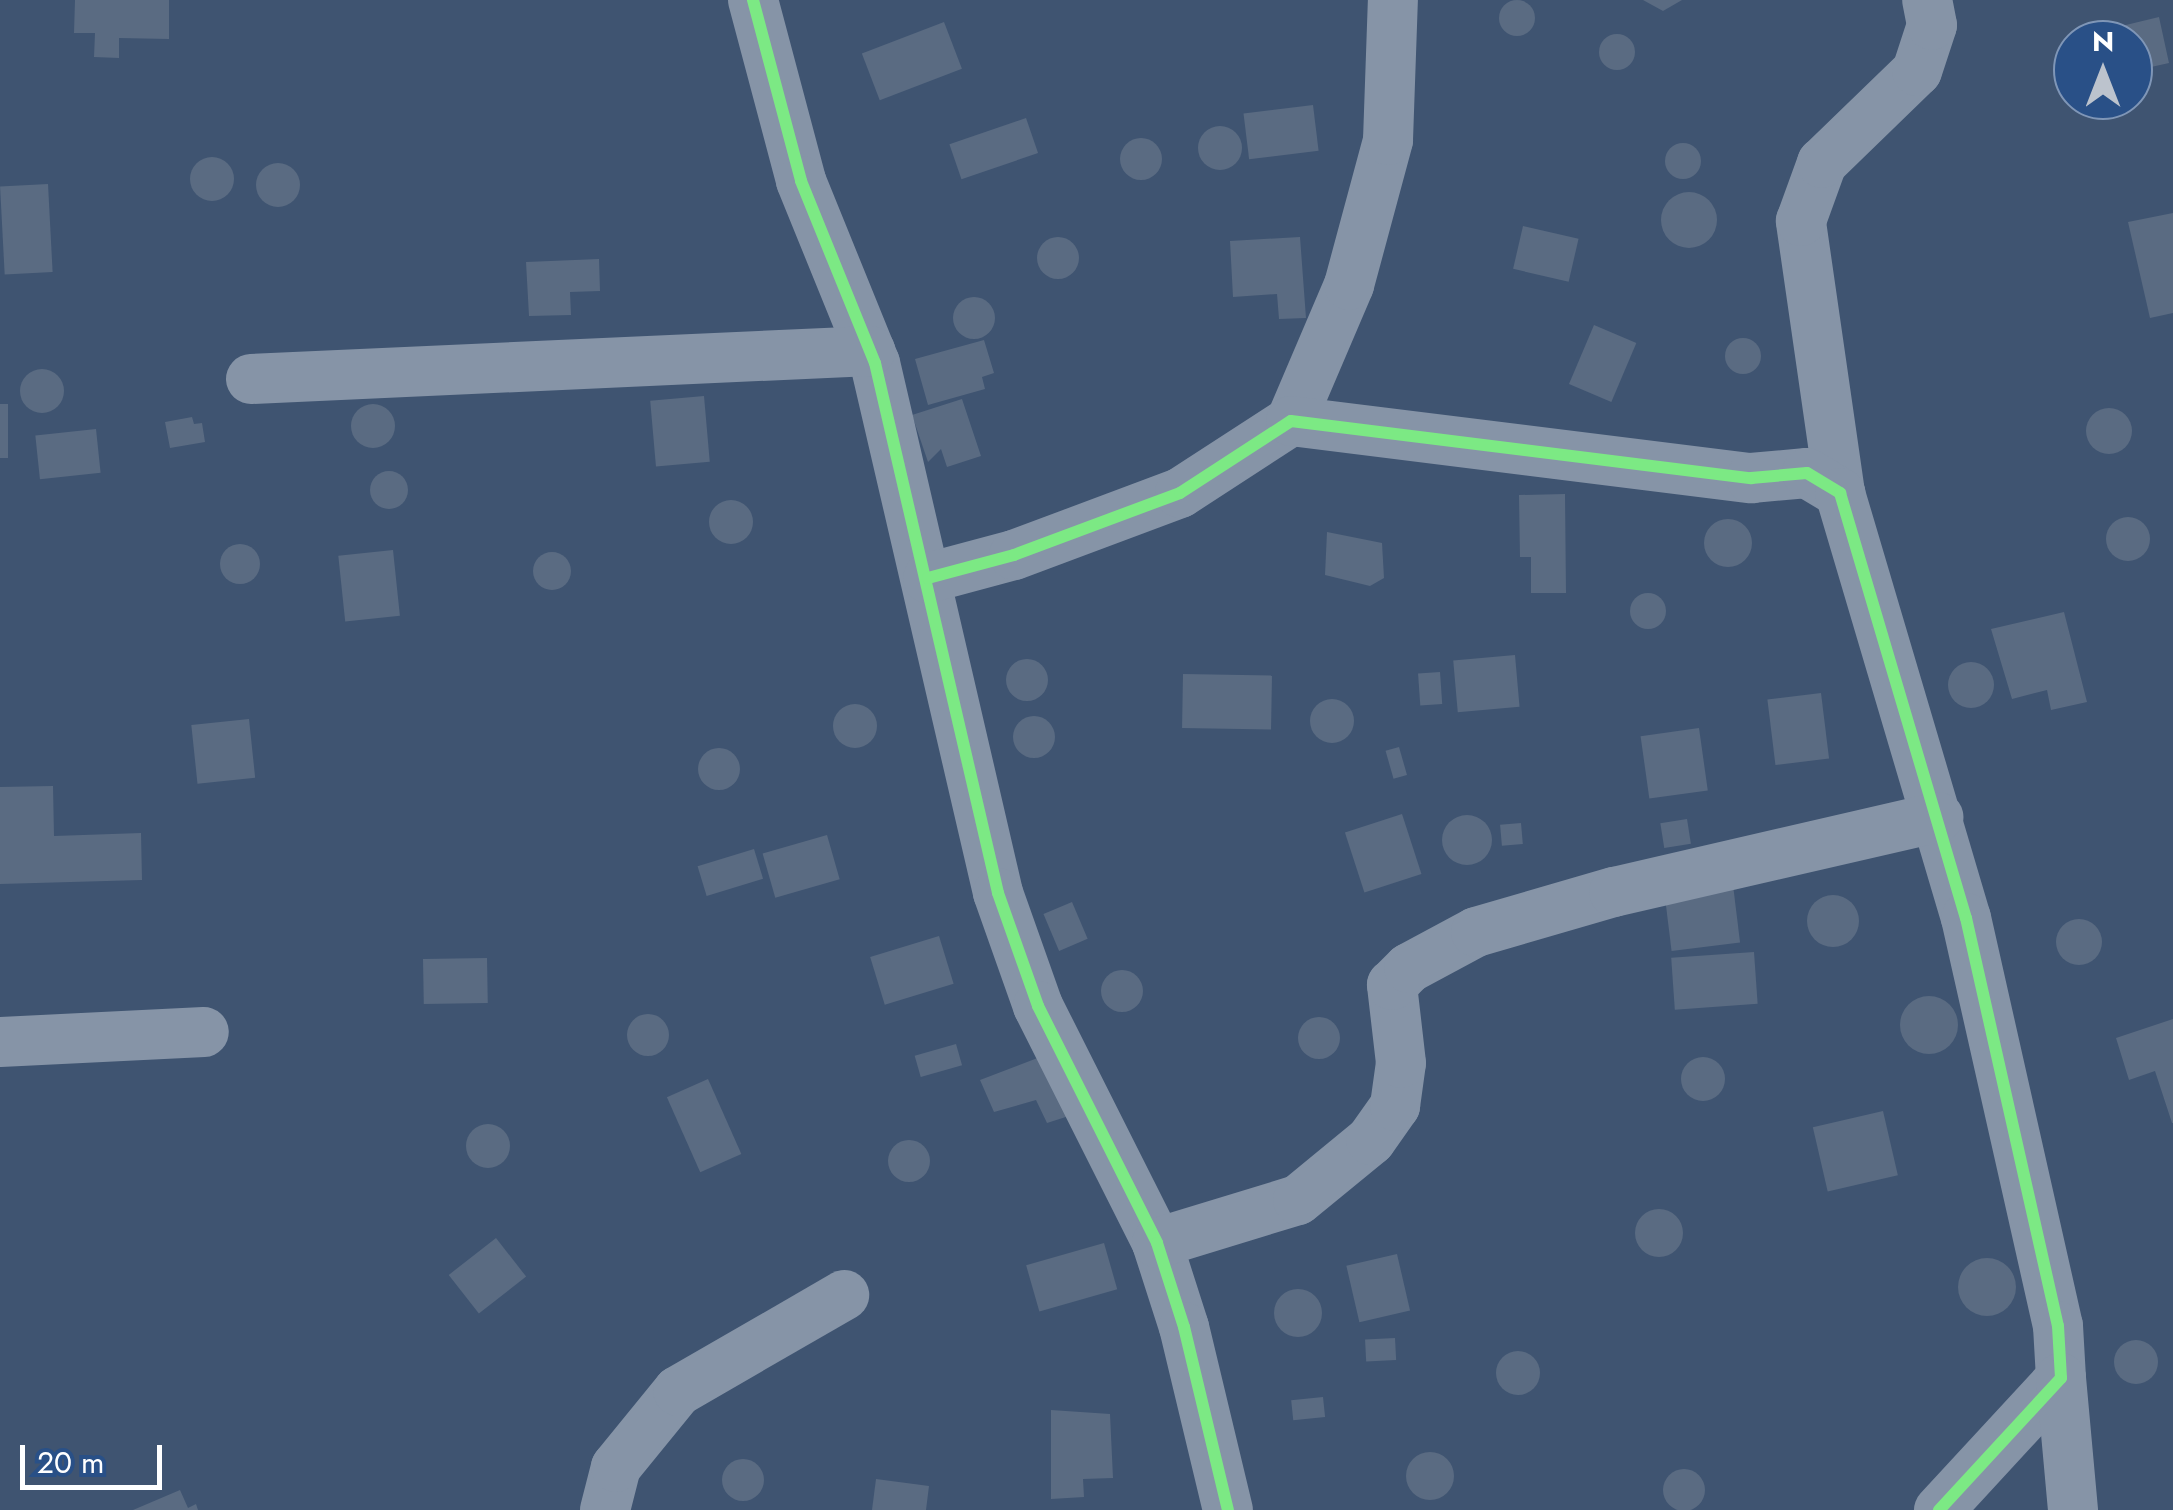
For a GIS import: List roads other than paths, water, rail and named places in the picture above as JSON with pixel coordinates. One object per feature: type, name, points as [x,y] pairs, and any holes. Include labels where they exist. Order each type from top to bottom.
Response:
[{"type":"street","points":[[753,0],[800,181],[870,351],[928,578],[998,893],[1038,1006],[1156,1243],[1184,1327],[1228,1510]]},
{"type":"street","points":[[928,578],[1014,555],[1180,493],[1290,421],[1349,285],[1388,140],[1393,0]]},
{"type":"street","points":[[1927,0],[1932,26],[1917,72],[1822,163],[1801,221],[1840,493],[1966,918],[2054,1306],[2072,1510]]},
{"type":"street","points":[[251,379],[870,351]]},
{"type":"street","points":[[1290,421],[1751,478],[1807,474],[1840,493]]},
{"type":"street","points":[[1156,1243],[1298,1200],[1371,1140],[1395,1106],[1400,1063],[1392,985],[1409,968],[1476,932],[1614,892],[1938,818]]},
{"type":"street","points":[[0,1042],[204,1032]]},
{"type":"street","points":[[605,1510],[616,1466],[678,1391],[844,1295]]},
{"type":"street","points":[[1939,1510],[2062,1378]]}]
